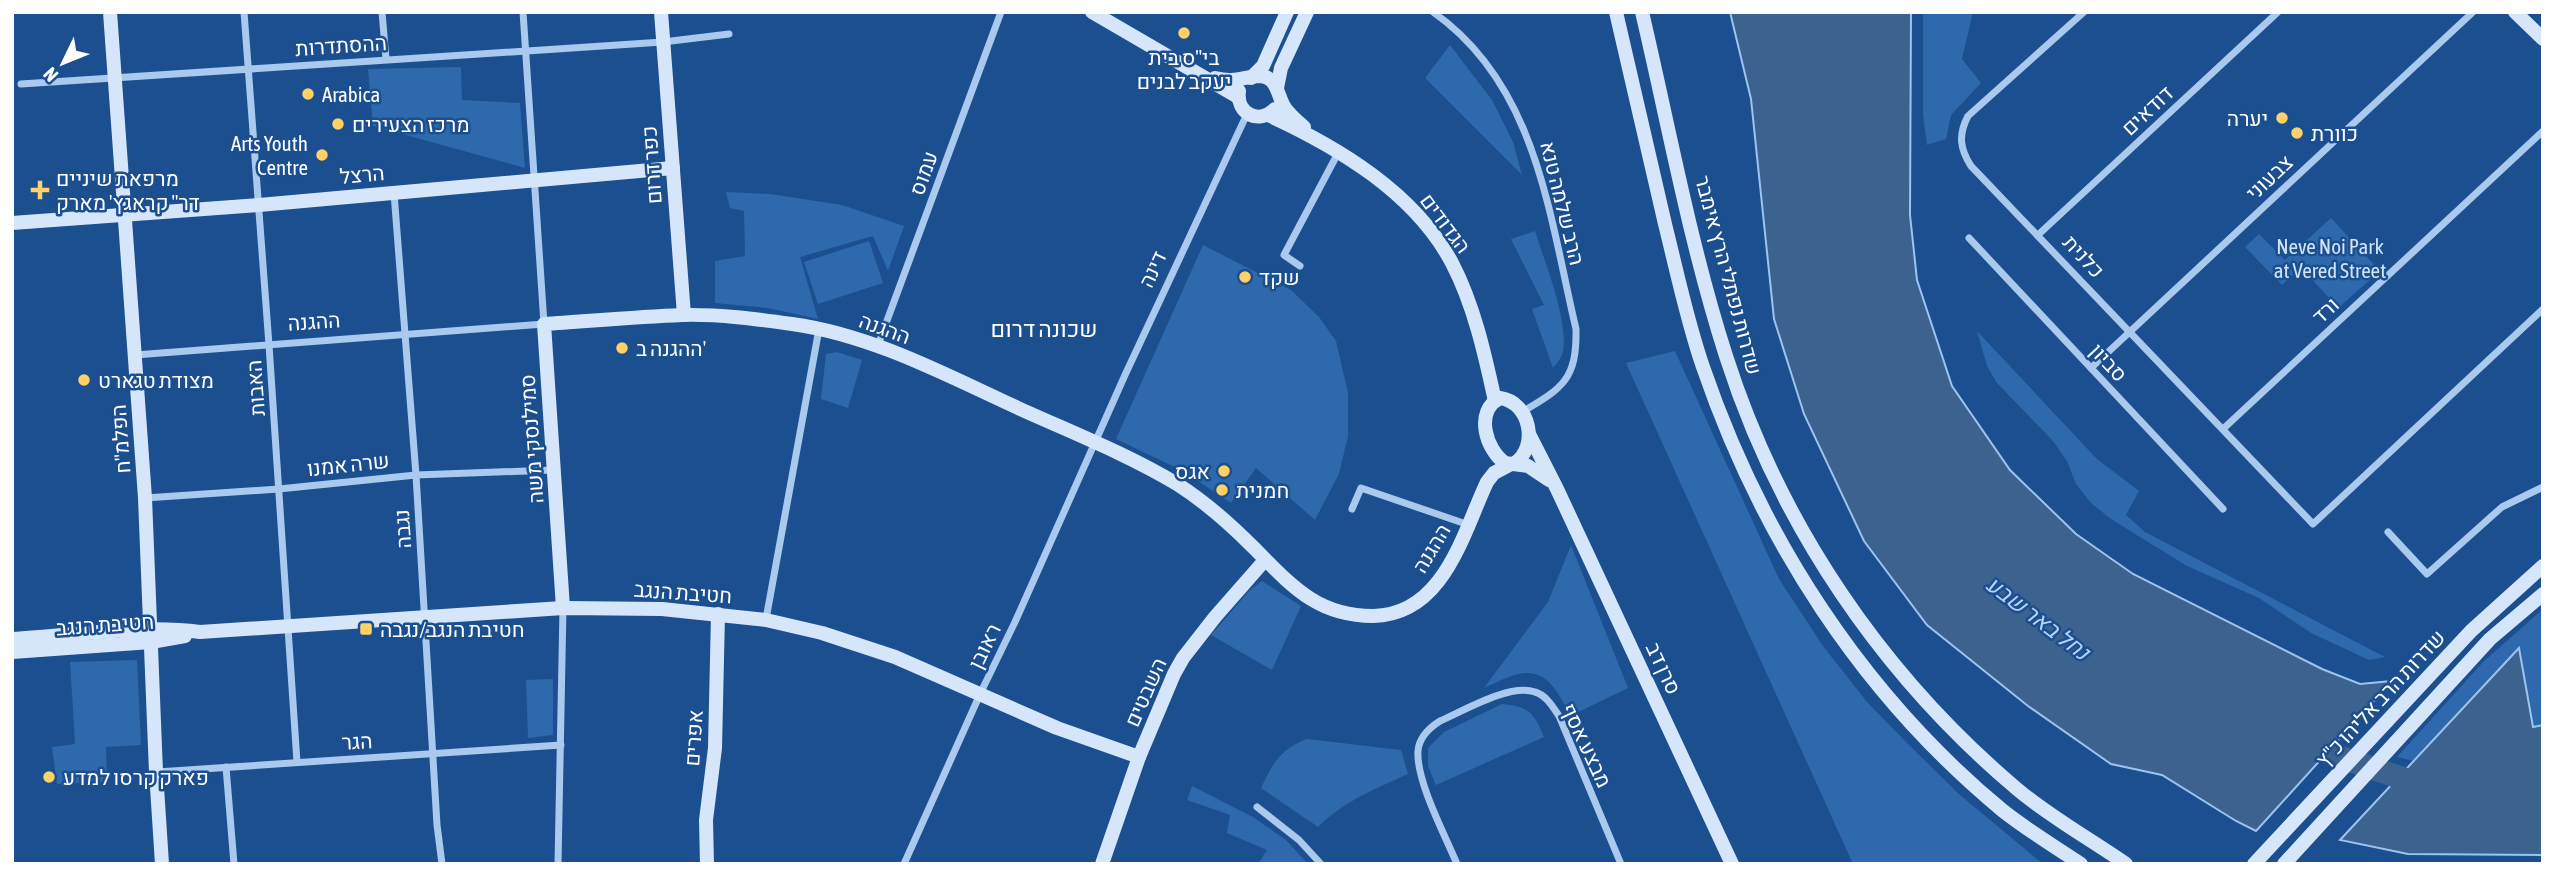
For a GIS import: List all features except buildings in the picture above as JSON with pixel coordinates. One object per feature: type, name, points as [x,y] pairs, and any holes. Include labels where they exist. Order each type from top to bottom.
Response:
[{"type":"street","name":"הפלמ\"ח","points":[[110,12],[145,498],[162,864]]},
{"type":"street","name":"האבות","points":[[244,12],[270,345],[297,762]]},
{"type":"street","points":[[382,12],[386,59]]},
{"type":"street","name":"סמילנסקי משה","points":[[523,12],[563,608],[558,864]]},
{"type":"street","name":"כפר דרום","points":[[661,12],[684,315]]},
{"type":"street","name":"עמוס","points":[[878,345],[1001,12]]},
{"type":"street","points":[[1092,12],[1238,97]]},
{"type":"street","points":[[1287,12],[1263,66],[1241,87],[1238,97],[1247,114],[1258,117],[1268,115],[1277,107],[1281,68],[1307,12]]},
{"type":"street","name":"הרב שלמה טנא","points":[[1433,12],[1461,36],[1485,62],[1516,108],[1537,167],[1576,329],[1577,353],[1572,370],[1550,396],[1522,412]]},
{"type":"street","points":[[1616,12],[1689,322],[1718,408],[1756,498],[1812,596],[1892,702],[1940,752],[2003,810],[2081,864]]},
{"type":"street","name":"שדרות נפתלי הרץ אימבר","points":[[1642,12],[1705,282],[1727,359],[1760,445],[1810,544],[1833,582],[1884,652],[1943,720],[2019,790],[2126,864]]},
{"type":"street","name":"כלנית","points":[[2084,12],[1976,108],[1963,125],[1961,145],[1971,166],[2039,234],[2313,524],[2543,309]]},
{"type":"street","name":"דודאים","points":[[2039,234],[2278,12]]},
{"type":"street","name":"צבעוני","points":[[2091,368],[2473,12]]},
{"type":"street","points":[[2515,12],[2543,39]]},
{"type":"street","points":[[2521,12],[2530,25]]},
{"type":"street","name":"ההסתדרות","points":[[21,84],[663,42],[729,34]]},
{"type":"street","points":[[1203,76],[1224,80],[1257,76],[1269,79],[1278,91]]},
{"type":"street","name":"הגדודים","points":[[1278,91],[1284,107],[1292,116],[1332,149],[1398,196],[1437,239],[1453,264],[1467,298],[1486,359],[1495,401]]},
{"type":"street","name":"דינה","points":[[1094,442],[1247,114]]},
{"type":"street","name":"הגדודים","points":[[1268,115],[1332,149]]},
{"type":"street","name":"ורד","points":[[2223,429],[2543,131]]},
{"type":"street","points":[[1300,266],[1284,255],[1332,149]]},
{"type":"street","name":"הרצל","points":[[12,223],[259,205],[673,168]]},
{"type":"street","name":"נגבה","points":[[394,193],[416,475],[437,825],[442,864]]},
{"type":"street","name":"סביון","points":[[1969,238],[2223,509]]},
{"type":"street","name":"ההגנה","points":[[135,355],[684,315],[768,321],[819,329],[878,345],[1094,442],[1179,485],[1232,527],[1298,592],[1318,604],[1357,614],[1388,614],[1415,602],[1436,585],[1453,560],[1483,491],[1494,473],[1513,464]]},
{"type":"street","points":[[766,620],[819,329]]},
{"type":"street","points":[[1500,398],[1514,402],[1522,412],[1529,435],[1525,454],[1513,464],[1504,463],[1490,448],[1486,434],[1489,407],[1500,398]]},
{"type":"street","name":"סרן דב","points":[[1529,435],[1557,489],[1732,864]]},
{"type":"street","name":"ראובן","points":[[904,864],[1094,442]]},
{"type":"street","name":"ההגנה","points":[[1483,491],[1490,448]]},
{"type":"street","name":"סרן דב","points":[[1513,464],[1528,466],[1541,472],[1557,489]]},
{"type":"street","name":"שרה אמנו","points":[[145,498],[279,489],[416,475],[554,470]]},
{"type":"street","points":[[2388,532],[2427,574],[2502,507],[2543,487]]},
{"type":"street","points":[[1352,509],[1362,488],[1469,524]]},
{"type":"street","name":"השבטים","points":[[1102,864],[1139,757],[1183,658],[1265,560]]},
{"type":"street","name":"שדרות הרב אליהו כ\"ץ","points":[[2256,861],[2485,618],[2543,566]]},
{"type":"street","name":"שדרות הרב אליהו כ\"ץ","points":[[2284,864],[2490,639],[2543,594]]},
{"type":"street","name":"חטיבת הנגב","points":[[12,652],[151,636],[288,626],[563,608],[662,608],[766,620],[853,642],[981,692],[1058,728],[1139,757]]},
{"type":"street","name":"אפרים","points":[[708,864],[706,820],[715,748],[718,614]]},
{"type":"street","name":"חטיבת הנגב","points":[[12,639],[151,636]]},
{"type":"street","name":"מבצע אסף","points":[[1457,864],[1422,778],[1418,750],[1422,738],[1440,721],[1502,695],[1520,691],[1536,692],[1545,698],[1559,716],[1620,864]]},
{"type":"street","name":"הגר","points":[[156,772],[561,745]]},
{"type":"street","points":[[226,767],[234,864]]},
{"type":"street","points":[[1257,807],[1299,840],[1321,864]]},
{"type":"street","points":[[2051,844],[2073,864]]},
{"type":"green space","points":[[1923,12],[1973,12],[1962,59],[1981,83],[1951,115],[1946,139],[1927,145],[1923,114]]},
{"type":"green space","points":[[1450,45],[1492,100],[1513,142],[1522,175],[1425,78]]},
{"type":"green space","points":[[461,67],[462,100],[520,103],[525,168],[373,126],[368,69]]},
{"type":"green space","points":[[726,192],[770,194],[842,205],[904,226],[888,271],[873,236],[800,257],[818,319],[768,308],[715,303],[715,261],[745,256],[744,211],[730,208]]},
{"type":"green space","name":"Neve Noi Park at Vered Street","points":[[2331,218],[2380,271],[2338,308],[2309,276],[2298,270],[2282,285],[2245,247],[2259,234],[2285,260]]},
{"type":"green space","points":[[1535,231],[1563,327],[1562,355],[1553,368],[1532,309],[1544,305],[1511,239]]},
{"type":"green space","points":[[869,241],[883,283],[818,304],[804,262]]},
{"type":"green space","points":[[1203,245],[1291,290],[1319,317],[1336,341],[1348,393],[1348,436],[1339,474],[1315,520],[1256,468],[1231,503],[1183,471],[1116,439]]},
{"type":"green space","points":[[1977,331],[2097,459],[2139,491],[2126,515],[2145,532],[2385,657],[2369,660],[2311,633],[2259,598],[2187,566],[2111,519],[2091,503],[2076,484],[2067,461],[2053,441],[1996,382],[1987,366]]},
{"type":"green space","points":[[1675,351],[1779,579],[1823,646],[1867,702],[1908,744],[1960,795],[2043,864],[1853,864],[1626,363]]},
{"type":"green space","points":[[837,352],[862,360],[848,408],[821,399],[826,354]]},
{"type":"green space","points":[[1571,545],[1628,688],[1570,716],[1554,688],[1536,674],[1517,674],[1484,688],[1548,602]]},
{"type":"green space","points":[[1262,581],[1301,606],[1272,670],[1211,635],[1250,590]]},
{"type":"green space","points":[[2543,609],[2543,758],[2492,779],[2397,757],[2484,661]]},
{"type":"green space","points":[[137,660],[141,745],[106,747],[107,782],[57,784],[52,747],[75,744],[70,662]]},
{"type":"green space","points":[[553,679],[553,735],[528,738],[526,680]]},
{"type":"green space","points":[[1502,704],[1529,712],[1544,737],[1436,785],[1428,766],[1428,748],[1444,732]]},
{"type":"green space","points":[[1307,739],[1401,750],[1408,774],[1349,803],[1318,827],[1261,788],[1278,758]]},
{"type":"green space","points":[[1192,786],[1253,817],[1286,840],[1308,864],[1258,864],[1267,850],[1227,833],[1230,815],[1187,800]]},
{"type":"water","points":[[1730,12],[1911,12],[1910,215],[1917,280],[1952,386],[2010,470],[2076,534],[2133,574],[2322,669],[2360,684],[2392,681],[2256,831],[2162,775],[2111,764],[2028,706],[1927,625],[1864,541],[1804,414],[1774,319],[1751,99]]},
{"type":"water","points":[[2519,648],[2533,727],[2543,725],[2543,855],[2408,854],[2340,840]]},
{"type":"waterway","name":"נחל באר שבע","points":[[2298,743],[2428,787]]},
{"type":"place","name":"בי\"ס בית יעקב לבנים","points":[[1184,33]]},
{"type":"place","name":"Arabica","points":[[308,94]]},
{"type":"place","name":"יערה","points":[[2282,118]]},
{"type":"place","name":"מרכז הצעירים","points":[[338,124]]},
{"type":"place","name":"כוורת","points":[[2297,133]]},
{"type":"place","name":"Arts Youth Centre","points":[[322,155]]},
{"type":"place","name":"מרפאת שיניים דר\" קראגץ' מארק","points":[[40,190]]},
{"type":"place","name":"שקד","points":[[1245,277]]},
{"type":"place","name":"ההגנה ב'","points":[[622,348]]},
{"type":"place","name":"מצודת טגארט","points":[[84,380]]},
{"type":"place","name":"אגס","points":[[1224,471]]},
{"type":"place","name":"חמנית","points":[[1222,490]]},
{"type":"place","name":"חטיבת הנגב/נגבה","points":[[366,629]]},
{"type":"place","name":"פארק קרסו למדע","points":[[49,777]]},
{"type":"district","name":"שכונה דרום","points":[[1044,329]]}]
